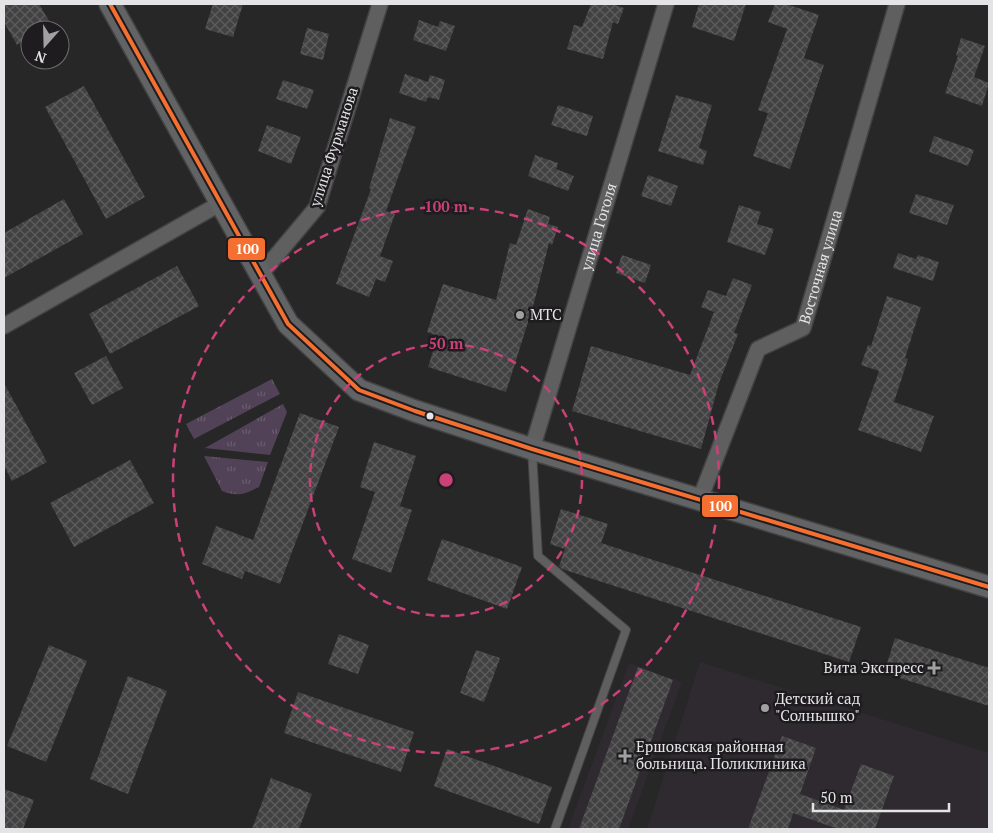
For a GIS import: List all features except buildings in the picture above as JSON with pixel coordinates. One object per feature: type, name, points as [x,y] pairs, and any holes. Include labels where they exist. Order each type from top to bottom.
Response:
[{"type":"main road","points":[[110,4],[288,324],[359,390],[532,450],[989,587]]},
{"type":"street","name":"улица Фурманова","points":[[260,275],[317,207],[380,4]]},
{"type":"street","name":"улица Гоголя","points":[[532,450],[666,4]]},
{"type":"street","name":"Восточная улица","points":[[700,499],[758,349],[803,328],[897,4]]},
{"type":"street","points":[[4,326],[221,203]]},
{"type":"lane","points":[[532,450],[538,556],[626,630],[555,829]]},
{"type":"shaded area","name":"Детский сад \"Солнышко\"","points":[[700,662],[989,753],[989,820],[986,829],[647,829]]},
{"type":"shaded area","name":"Ершовская районная больница. Поликлиника","points":[[629,663],[682,682],[628,829],[568,829]]},
{"type":"green space","points":[[272,379],[280,394],[194,439],[186,424]]},
{"type":"green space","points":[[283,404],[287,412],[270,455],[205,448]]},
{"type":"green space","points":[[204,456],[268,462],[259,487],[245,493],[232,494],[222,491]]},
{"type":"transit line","name":"100","points":[[110,4],[288,324],[359,390],[415,411],[532,449],[989,587]]},
{"type":"place","name":"МТС","points":[[520,315]]},
{"type":"place","name":"Вита Экспресс","points":[[934,668]]},
{"type":"place","name":"Детский сад \"Солнышко\"","points":[[765,708]]},
{"type":"place","name":"Ершовская районная больница. Поликлиника","points":[[625,756]]}]
